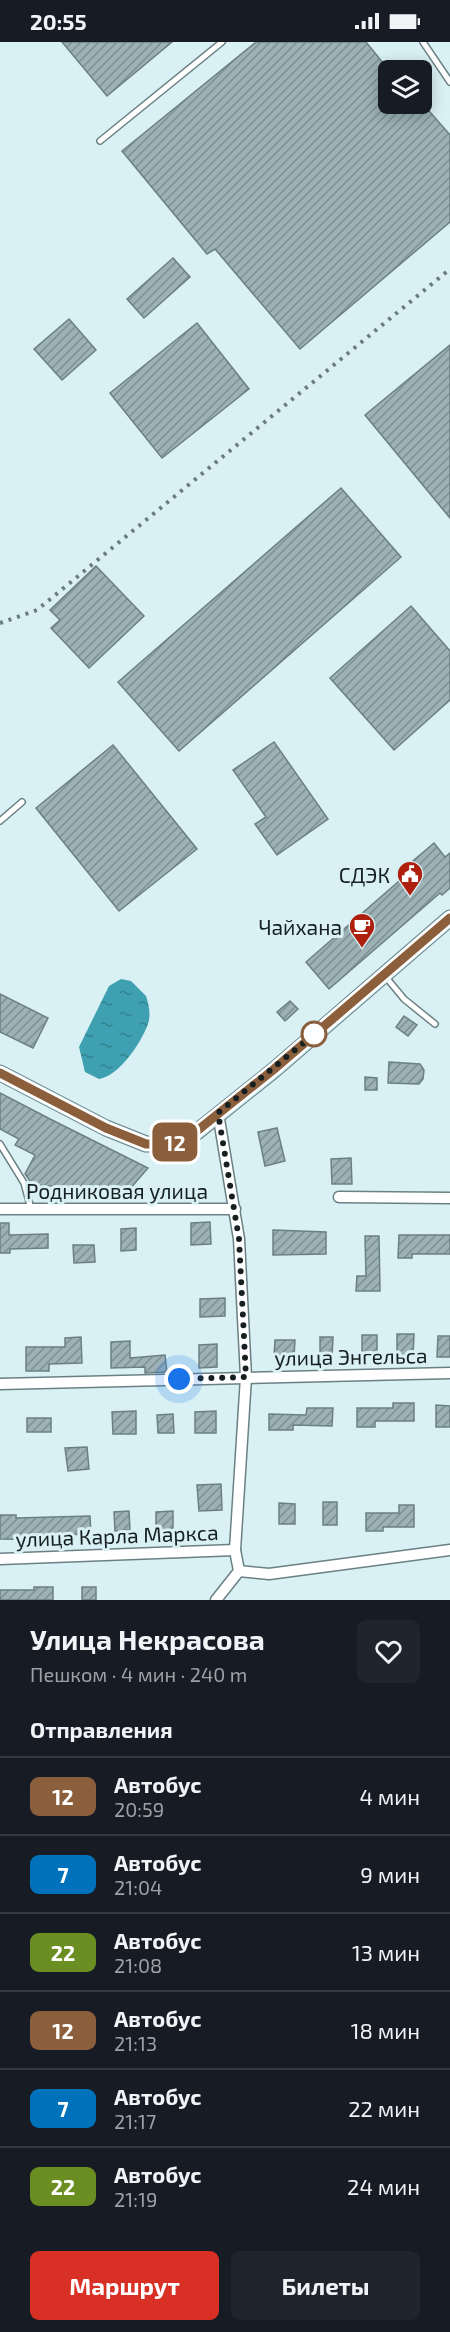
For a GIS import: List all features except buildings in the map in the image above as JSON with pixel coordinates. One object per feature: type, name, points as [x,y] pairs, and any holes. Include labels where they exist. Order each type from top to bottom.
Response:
[{"type":"street","points":[[0,1073],[106,1128],[146,1144],[166,1144],[188,1138],[273,1070],[450,918]]},
{"type":"street","points":[[216,1600],[239,1571],[236,1550],[246,1377],[235,1209],[218,1113]]},
{"type":"street","points":[[339,1197],[450,1198]]},
{"type":"street","name":"Родниковая улица","points":[[0,1209],[235,1209]]},
{"type":"street","name":"улица Энгельса","points":[[0,1384],[450,1373]]},
{"type":"street","name":"улица Карла Маркса","points":[[0,1559],[236,1550]]},
{"type":"street","points":[[239,1571],[269,1574],[450,1550]]},
{"type":"lane","points":[[100,141],[222,42]]},
{"type":"lane","points":[[423,42],[450,82]]},
{"type":"lane","points":[[0,821],[22,802]]},
{"type":"lane","points":[[384,975],[404,999],[435,1024]]},
{"type":"lane","points":[[0,1144],[24,1184],[31,1209]]},
{"type":"water","points":[[121,979],[131,981],[146,996],[149,1021],[145,1032],[128,1057],[114,1072],[99,1079],[85,1072],[79,1047],[109,986]]},
{"type":"railway","points":[[0,623],[37,610],[450,269]]},
{"type":"bus line","name":"12","points":[[0,1073],[106,1128],[146,1144],[166,1144],[188,1138],[273,1070],[450,918]]},
{"type":"place","name":"СДЭК","points":[[410,897]]},
{"type":"place","name":"Чайхана","points":[[362,949]]},
{"type":"route","points":[[179,1379],[246,1377],[239,1239],[218,1113],[317,1032],[314,1034]]}]
